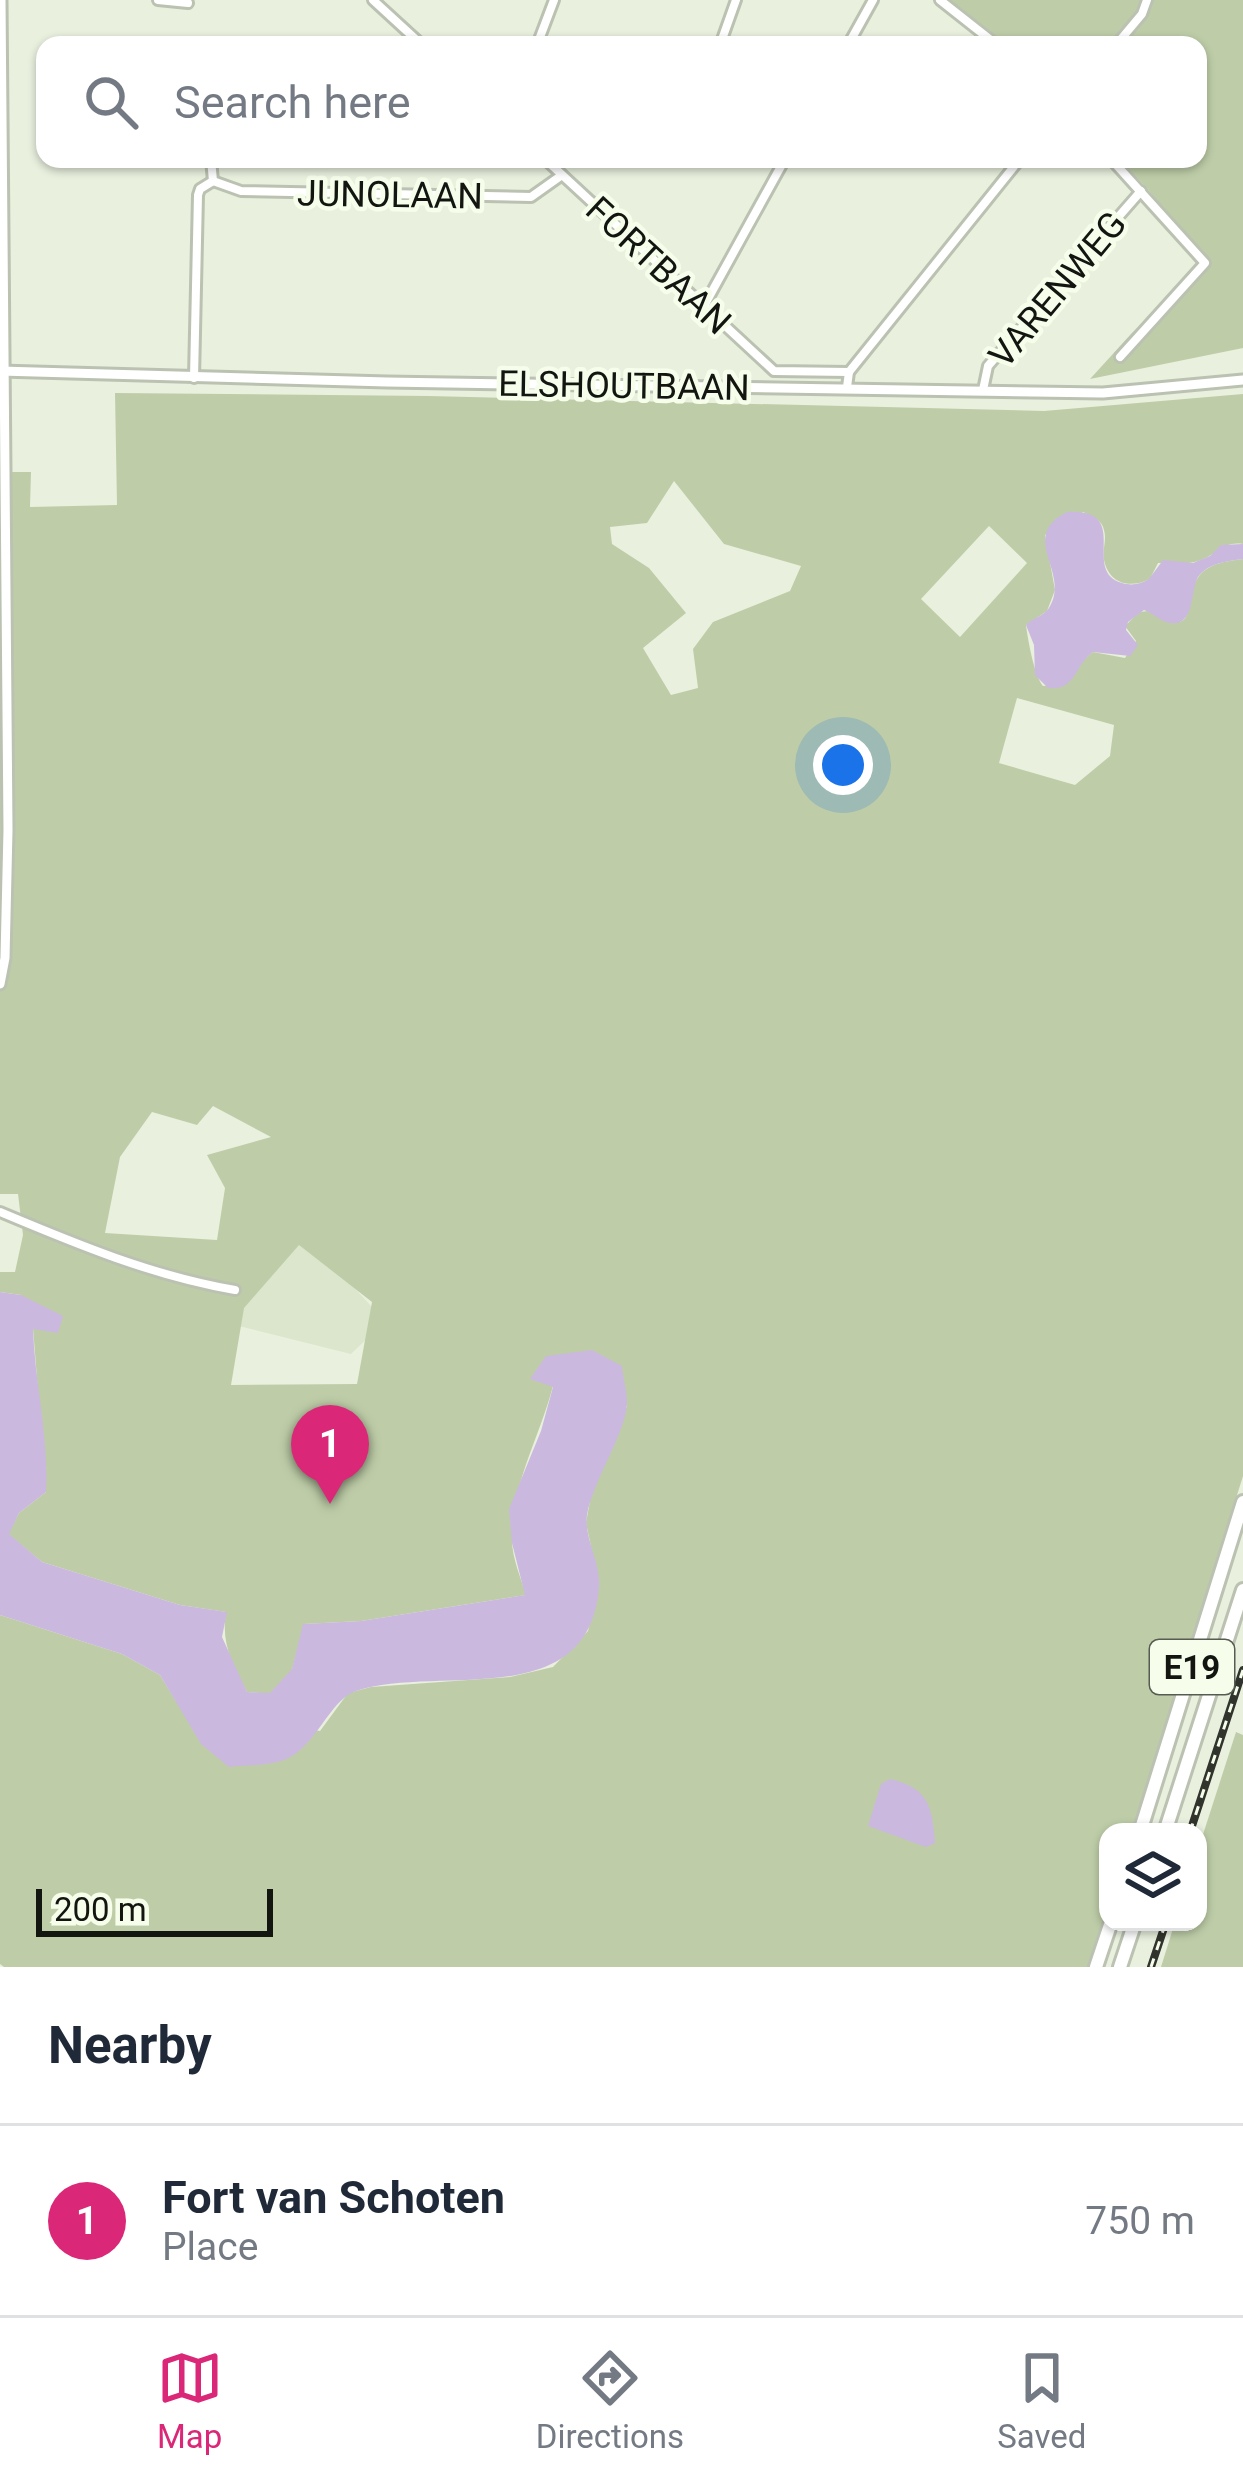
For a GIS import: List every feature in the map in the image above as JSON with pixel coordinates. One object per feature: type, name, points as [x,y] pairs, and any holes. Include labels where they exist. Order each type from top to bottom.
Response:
[{"type":"highway","name":"E19","points":[[1143,1823],[1243,1502]]},
{"type":"highway","name":"E19","points":[[1168,1823],[1243,1590]]},
{"type":"highway","points":[[1096,1967],[1108,1931]]},
{"type":"highway","points":[[1120,1967],[1132,1931]]},
{"type":"main road","points":[[0,984],[5,958],[8,830],[1,0]]},
{"type":"main road","name":"ELSHOUTBAAN","points":[[2,371],[1123,393],[1243,380]]},
{"type":"street","points":[[158,0],[188,3]]},
{"type":"street","points":[[374,0],[412,36]]},
{"type":"street","points":[[540,36],[553,0]]},
{"type":"street","points":[[853,36],[873,0]]},
{"type":"street","points":[[940,0],[986,36]]},
{"type":"street","points":[[1124,36],[1147,0]]},
{"type":"street","points":[[723,36],[734,1]]},
{"type":"street","points":[[194,377],[198,195],[213,181],[212,168]]},
{"type":"street","name":"FORTBAAN","points":[[555,168],[774,371],[849,372]]},
{"type":"street","points":[[704,306],[780,168]]},
{"type":"street","points":[[847,387],[849,372],[1013,168]]},
{"type":"street","points":[[1119,168],[1205,263],[1120,357]]},
{"type":"street","name":"JUNOLAAN","points":[[213,181],[233,190],[531,197],[562,175]]},
{"type":"street","name":"VARENWEG","points":[[983,390],[988,365],[1141,191]]},
{"type":"street","points":[[0,1212],[154,1271],[235,1290]]},
{"type":"shaded area","points":[[946,0],[1243,0],[1243,348],[1090,379],[1132,333],[1209,266],[1128,168],[1207,168],[1207,36],[992,36]]},
{"type":"shaded area","points":[[115,393],[1044,411],[1243,394],[1243,544],[1229,545],[1193,562],[1158,563],[1150,579],[1128,584],[1110,574],[1104,560],[1103,527],[1083,512],[1045,535],[1055,590],[1047,611],[1026,625],[1043,686],[1065,682],[1093,652],[1125,658],[1136,641],[1125,626],[1139,612],[1183,620],[1199,576],[1219,563],[1243,559],[1243,1476],[1135,1823],[1099,1823],[1100,1931],[1088,1967],[0,1964],[0,1615],[122,1654],[160,1675],[176,1701],[320,1731],[348,1693],[371,1687],[510,1677],[553,1667],[588,1631],[599,1584],[586,1523],[591,1495],[627,1406],[531,1378],[553,1386],[513,1520],[513,1554],[526,1595],[361,1621],[304,1624],[292,1670],[270,1694],[247,1692],[226,1644],[226,1612],[180,1605],[42,1562],[8,1534],[19,1513],[46,1492],[33,1328],[21,1295],[0,1292],[0,1272],[15,1272],[23,1235],[18,1194],[0,1194],[0,472],[31,472],[30,507],[117,505]],"holes":[[[674,481],[724,544],[801,566],[790,591],[713,622],[693,649],[698,688],[671,695],[643,648],[686,613],[649,568],[612,544],[610,527],[647,523]],[[989,526],[1027,563],[960,637],[921,599]],[[1017,698],[1114,725],[1110,756],[1075,785],[999,763]],[[213,1106],[271,1137],[207,1155],[225,1188],[217,1240],[105,1233],[120,1157],[152,1112],[197,1125]],[[299,1245],[372,1302],[357,1384],[231,1385],[244,1308]]]},
{"type":"shaded area","points":[[1067,512],[1087,513],[1098,520],[1105,566],[1122,583],[1146,581],[1163,560],[1193,563],[1221,545],[1243,544],[1243,559],[1202,572],[1188,614],[1178,623],[1144,610],[1128,622],[1126,630],[1138,645],[1130,656],[1093,652],[1065,685],[1048,688],[1035,675],[1034,645],[1026,625],[1047,611],[1054,595],[1046,533]]},
{"type":"shaded area","points":[[300,1240],[333,1265],[385,1321],[351,1354],[235,1325],[238,1306]]},
{"type":"shaded area","points":[[0,1292],[21,1295],[63,1316],[58,1333],[33,1329],[46,1492],[19,1513],[9,1534],[42,1562],[180,1605],[227,1612],[222,1637],[247,1692],[270,1693],[292,1669],[303,1624],[361,1621],[525,1595],[509,1509],[541,1431],[553,1387],[530,1379],[546,1356],[592,1350],[622,1366],[625,1415],[587,1515],[599,1578],[589,1627],[568,1653],[539,1669],[504,1677],[390,1684],[356,1691],[338,1704],[295,1754],[271,1763],[229,1767],[201,1744],[160,1675],[122,1654],[0,1615]]},
{"type":"shaded area","points":[[1236,1732],[1243,1735],[1243,1967],[1161,1967],[1172,1931],[1207,1931],[1207,1823]]},
{"type":"shaded area","points":[[890,1779],[913,1787],[926,1800],[935,1843],[926,1847],[868,1826],[881,1784]]},
{"type":"railway","points":[[1193,1823],[1243,1670]]},
{"type":"railway","points":[[1151,1967],[1163,1931]]},
{"type":"place","name":"Fort van Schoten","points":[[330,1504]]}]
